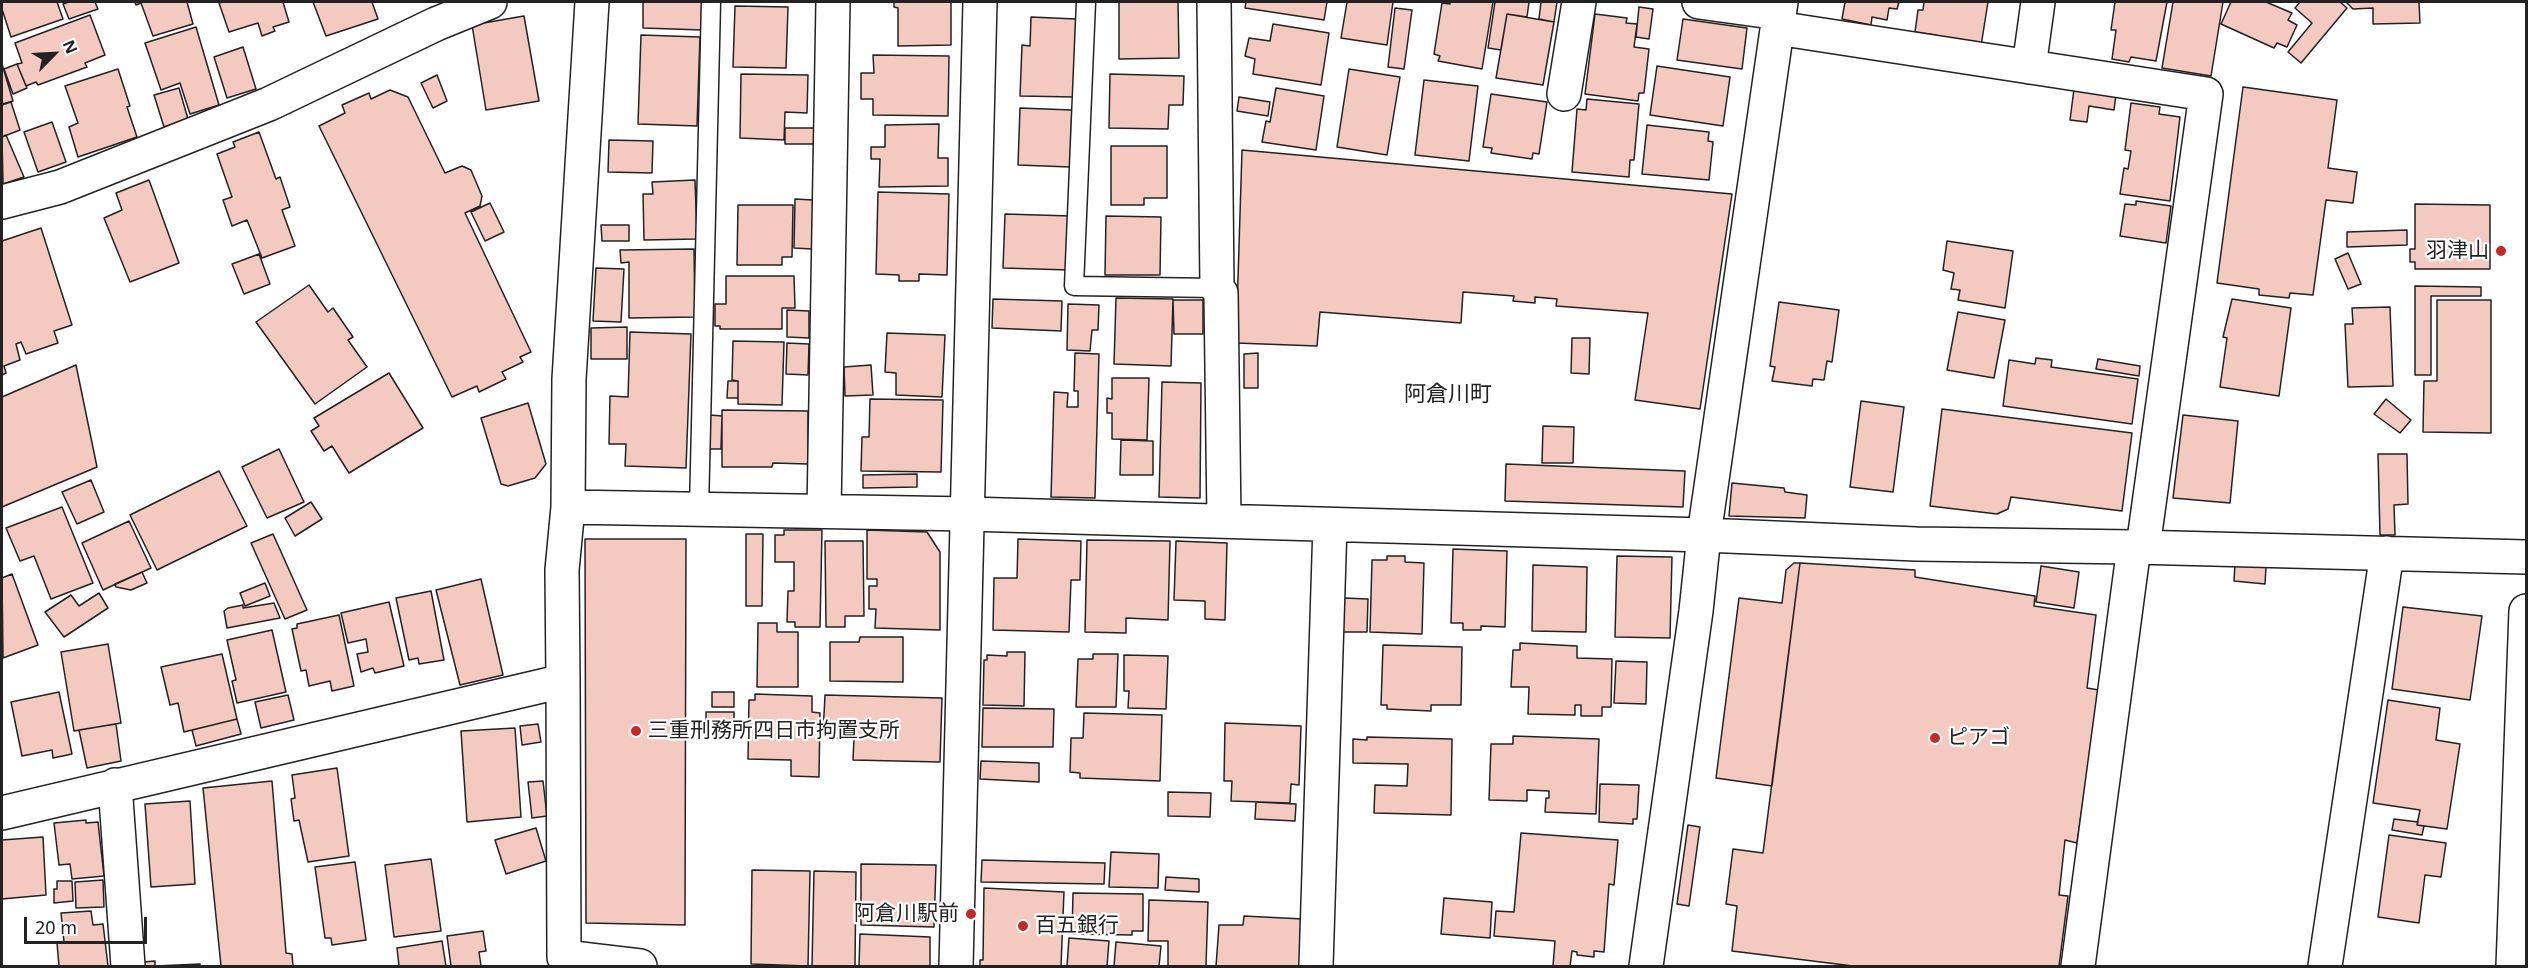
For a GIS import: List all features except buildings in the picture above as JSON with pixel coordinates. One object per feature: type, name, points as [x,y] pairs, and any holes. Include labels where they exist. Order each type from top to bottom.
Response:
[{"type":"street","points":[[2,202],[60,187],[269,104],[436,24],[489,2]]},
{"type":"street","points":[[592,2],[569,379],[568,507],[562,570],[564,957],[640,966]]},
{"type":"street","points":[[824,511],[834,2]]},
{"type":"street","points":[[956,966],[980,2]]},
{"type":"street","points":[[1214,2],[1217,288],[1221,293],[1224,521]]},
{"type":"street","points":[[1564,94],[1580,2]]},
{"type":"street","points":[[1699,2],[1779,14],[2029,67],[2206,94],[2078,966]]},
{"type":"street","points":[[2029,67],[2038,2]]},
{"type":"street","points":[[1646,966],[1696,611],[1704,535],[1779,14]]},
{"type":"street","points":[[568,507],[968,514],[1704,535],[1916,544],[2526,557]]},
{"type":"street","points":[[1316,966],[1330,525]]},
{"type":"street","points":[[2325,966],[2387,553]]},
{"type":"street","points":[[2513,966],[2526,611]]},
{"type":"street","points":[[2,813],[563,681]]},
{"type":"street","points":[[115,785],[128,966]]},
{"type":"lane","points":[[699,509],[711,2]]},
{"type":"lane","points":[[1086,2],[1074,286],[1217,288]]},
{"type":"place","name":"羽津山","points":[[2501,251]]},
{"type":"place","name":"三重刑務所四日市拘置支所","points":[[636,731]]},
{"type":"place","name":"ピアゴ","points":[[1935,738]]},
{"type":"place","name":"阿倉川駅前","points":[[971,914]]},
{"type":"place","name":"百五銀行","points":[[1023,926]]},
{"type":"district","name":"阿倉川町","points":[[1448,395]]}]
